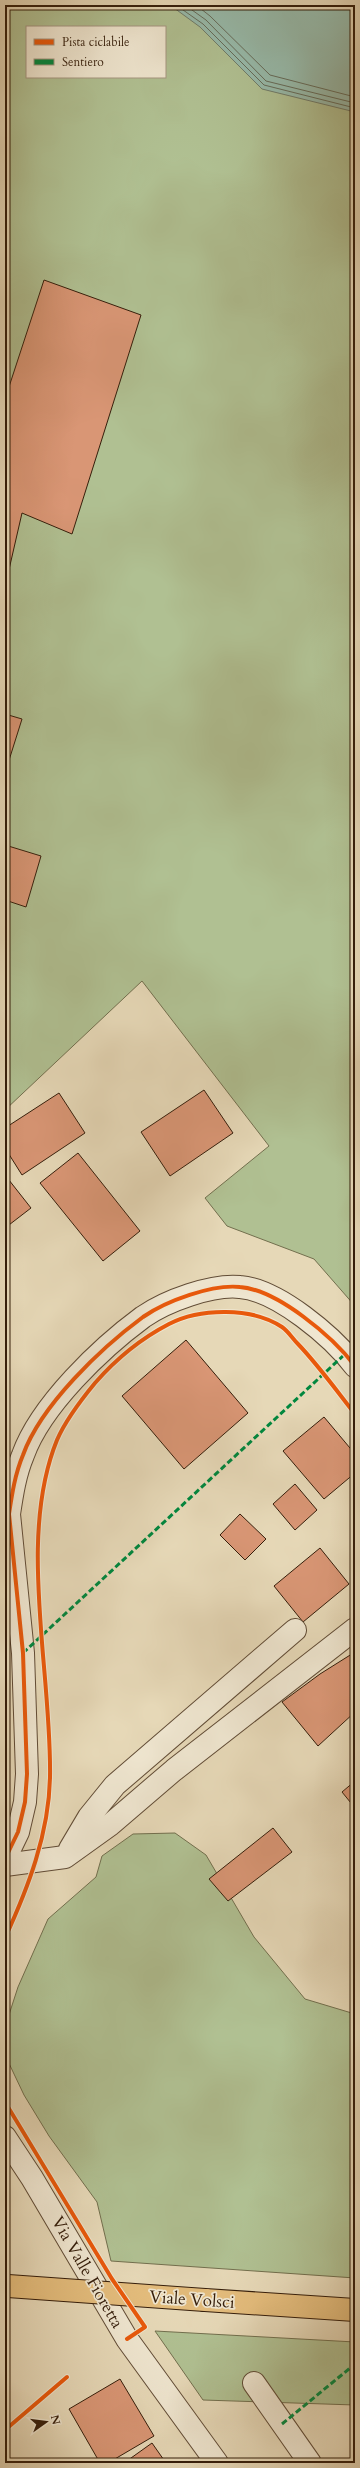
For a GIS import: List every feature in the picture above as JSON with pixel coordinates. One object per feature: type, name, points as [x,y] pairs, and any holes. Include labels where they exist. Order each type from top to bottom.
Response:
[{"type":"main road","name":"Viale Volsci","points":[[6,2286],[355,2310]]},
{"type":"street","points":[[5,1859],[18,1832],[25,1802],[26,1774],[23,1653],[7,1514],[23,1455],[49,1410],[82,1371],[139,1321],[179,1298],[218,1288],[240,1287],[264,1293],[293,1309],[355,1366]]},
{"type":"street","points":[[5,1865],[65,1858],[111,1824],[174,1770],[355,1629]]},
{"type":"street","points":[[65,1858],[88,1817],[115,1785],[295,1630]]},
{"type":"street","name":"Via Valle Fioretta","points":[[5,2137],[32,2178],[127,2339],[217,2463]]},
{"type":"street","points":[[254,2383],[310,2463]]},
{"type":"shaded area","points":[[5,5],[355,5],[355,1306],[314,1259],[227,1226],[205,1198],[269,1146],[142,981],[5,1110]]},
{"type":"shaded area","points":[[175,1833],[206,1855],[254,1937],[305,1999],[355,2014],[355,2278],[111,2261],[97,2202],[49,2136],[24,2095],[5,2055],[5,2027],[18,1987],[48,1919],[96,1877],[102,1856],[133,1834]]},
{"type":"shaded area","points":[[155,2331],[355,2342],[355,2405],[203,2400]]},
{"type":"water","points":[[170,5],[355,5],[355,112],[262,89],[200,27]]},
{"type":"building","points":[[44,280],[141,315],[72,534],[22,513],[5,587],[5,399]]},
{"type":"building","points":[[5,714],[22,719],[5,773]]},
{"type":"building","points":[[5,845],[41,856],[26,907],[5,900]]},
{"type":"building","points":[[204,1090],[233,1133],[170,1176],[141,1132]]},
{"type":"building","points":[[59,1093],[85,1133],[22,1175],[5,1148],[5,1128]]},
{"type":"building","points":[[78,1153],[140,1231],[103,1261],[40,1183]]},
{"type":"building","points":[[5,1175],[31,1208],[5,1228]]},
{"type":"building","points":[[186,1340],[248,1413],[184,1469],[122,1396]]},
{"type":"building","points":[[324,1417],[355,1454],[355,1473],[324,1499],[283,1451]]},
{"type":"building","points":[[295,1484],[317,1510],[295,1530],[273,1504]]},
{"type":"building","points":[[240,1514],[266,1539],[245,1560],[220,1535]]},
{"type":"building","points":[[320,1548],[349,1584],[303,1622],[274,1586]]},
{"type":"building","points":[[355,1652],[355,1712],[318,1746],[282,1702],[320,1674]]},
{"type":"building","points":[[355,1781],[355,1808],[342,1792]]},
{"type":"building","points":[[273,1828],[292,1852],[228,1901],[209,1879]]},
{"type":"building","points":[[120,2379],[154,2436],[108,2463],[100,2463],[69,2409]]},
{"type":"building","points":[[152,2443],[166,2463],[124,2463]]},
{"type":"marked path","points":[[23,1653],[344,1355]]},
{"type":"marked path","points":[[282,2424],[355,2364]]},
{"type":"cycle path","points":[[5,1859],[18,1832],[25,1802],[27,1774],[23,1653],[9,1514],[14,1484],[20,1462],[43,1417],[91,1361],[143,1317],[176,1300],[216,1288],[240,1287],[255,1290],[271,1297],[304,1317],[319,1329],[345,1354],[355,1366]]},
{"type":"cycle path","points":[[5,1938],[22,1900],[36,1860],[46,1819],[49,1798],[49,1736],[39,1606],[39,1519],[45,1478],[57,1440],[69,1417],[84,1396],[103,1374],[129,1350],[148,1336],[169,1324],[182,1319],[196,1315],[226,1312],[256,1316],[270,1320],[282,1327],[313,1361],[355,1414]]},
{"type":"cycle path","points":[[5,2102],[112,2279],[145,2327],[127,2339]]},
{"type":"cycle path","points":[[5,2430],[67,2377]]}]
